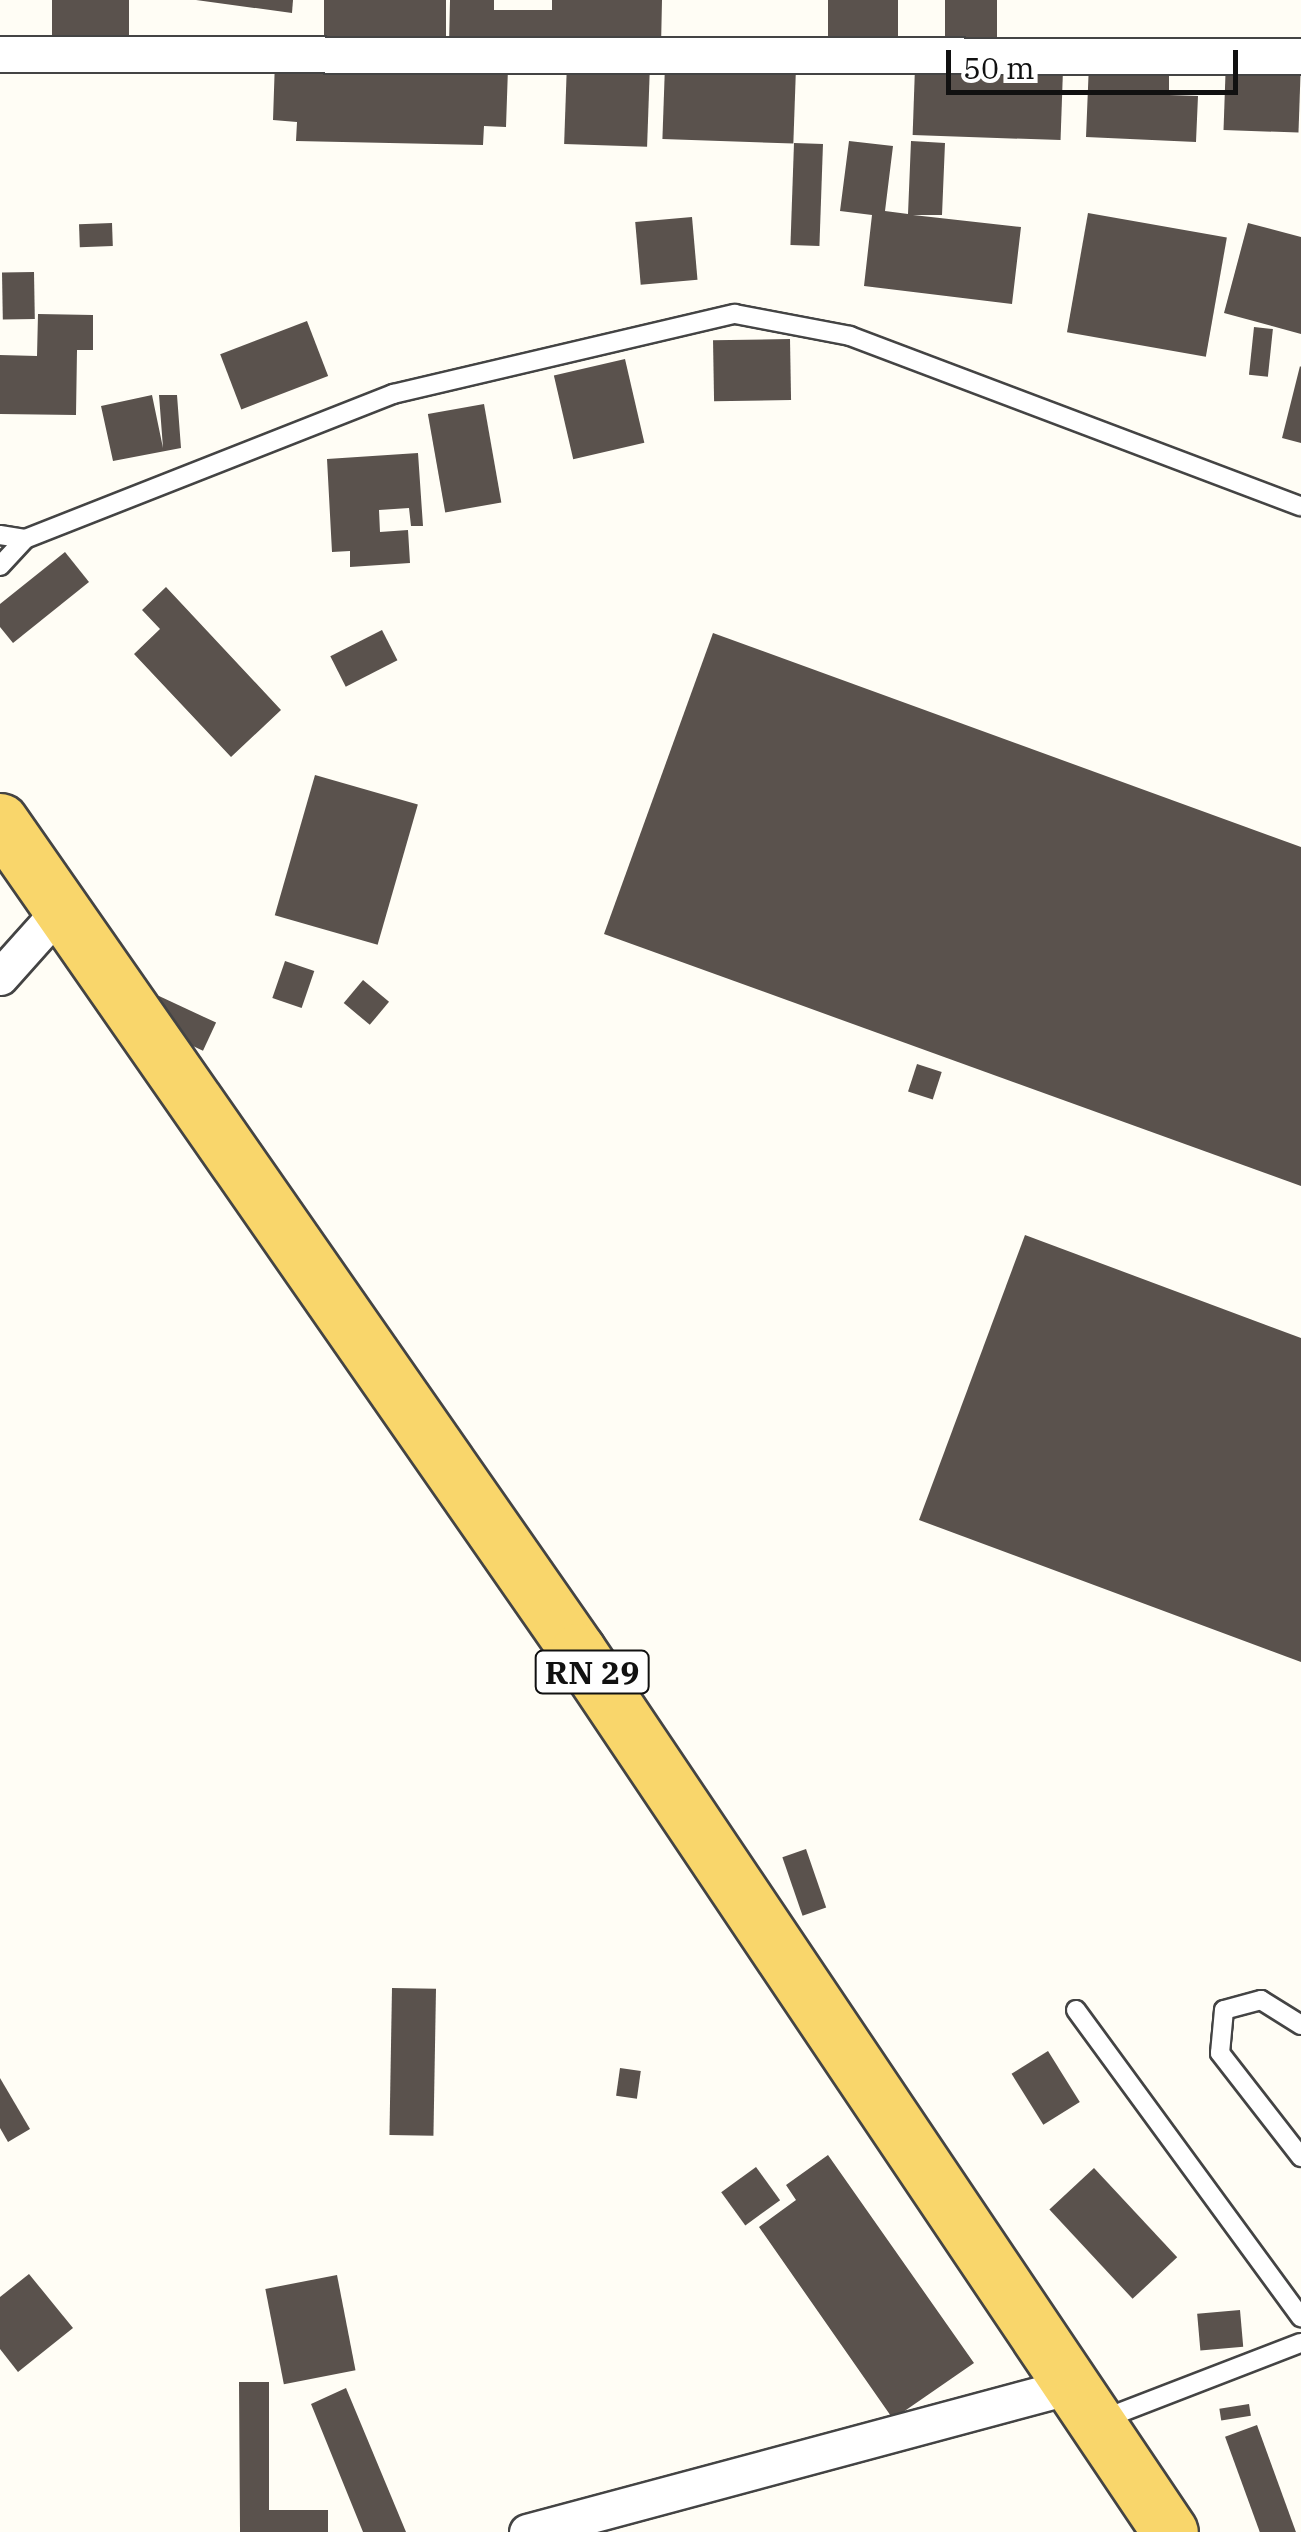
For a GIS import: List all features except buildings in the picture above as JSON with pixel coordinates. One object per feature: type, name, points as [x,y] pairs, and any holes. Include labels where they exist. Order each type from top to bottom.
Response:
[{"type":"main road","name":"RN 29","points":[[0,822],[578,1652],[1170,2532]]},
{"type":"street","points":[[0,54],[1301,56]]},
{"type":"street","points":[[0,976],[60,910]]},
{"type":"street","points":[[527,2532],[1083,2404]]},
{"type":"lane","points":[[0,566],[25,539],[393,394],[735,314],[850,336],[1301,506]]},
{"type":"lane","points":[[0,535],[25,539]]},
{"type":"lane","points":[[1301,2025],[1261,2000],[1224,2010],[1220,2053],[1301,2156]]},
{"type":"lane","points":[[1076,2010],[1301,2317]]},
{"type":"lane","points":[[1083,2404],[1301,2343]]}]
